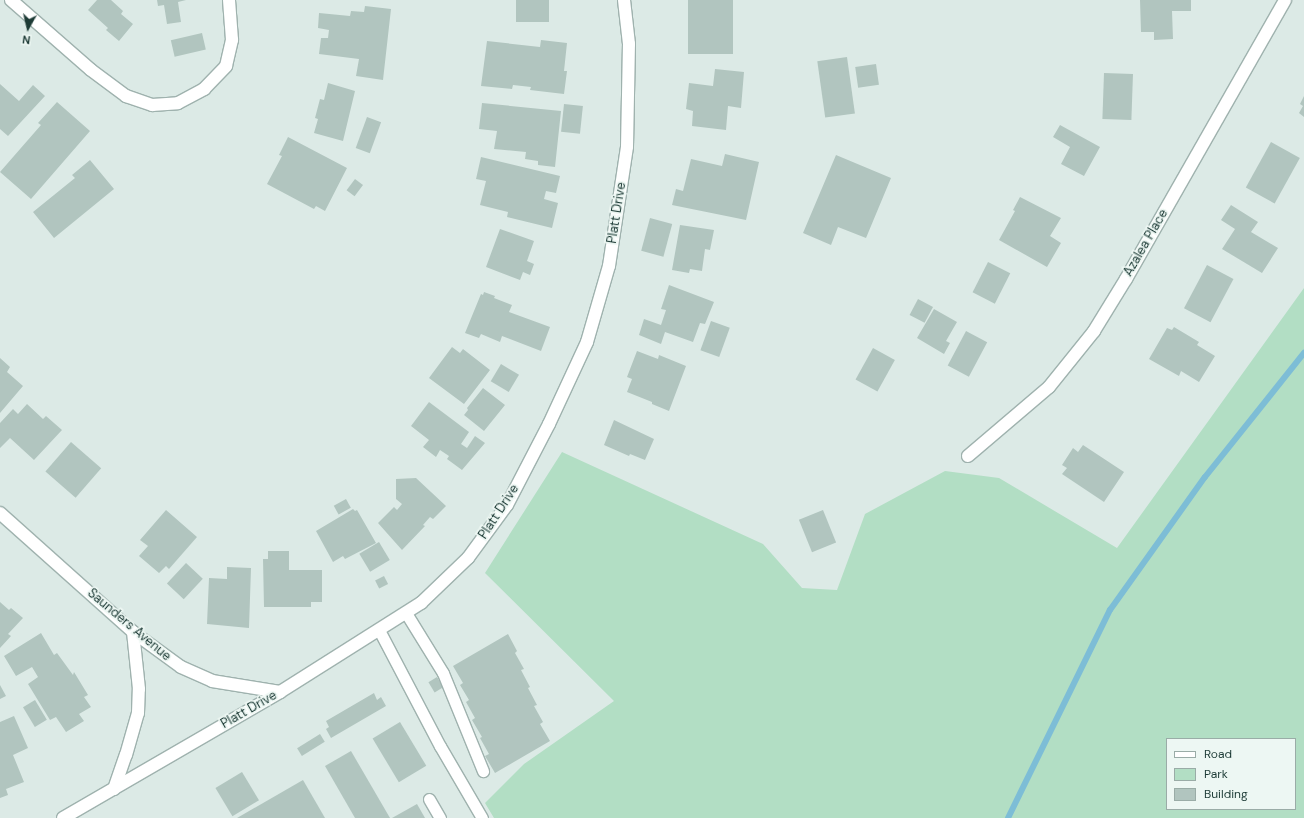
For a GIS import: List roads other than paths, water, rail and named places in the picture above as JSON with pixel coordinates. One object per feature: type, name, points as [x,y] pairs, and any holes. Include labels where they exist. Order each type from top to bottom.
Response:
[{"type":"street","points":[[11,0],[92,70],[126,96],[152,105],[178,103],[204,89],[226,66],[232,40],[229,0]]},
{"type":"street","name":"Platt Drive","points":[[64,818],[280,692],[421,603],[468,558],[507,505],[549,424],[587,342],[610,266],[627,147],[629,44],[624,0]]},
{"type":"street","name":"Azalea Place","points":[[968,456],[1049,387],[1094,331],[1126,279],[1285,0]]},
{"type":"street","name":"Saunders Avenue","points":[[0,513],[133,632],[181,667],[212,681],[280,692]]},
{"type":"street","points":[[114,789],[126,755],[138,713],[139,689],[133,632]]},
{"type":"lane","points":[[406,613],[443,673],[483,771]]},
{"type":"lane","points":[[379,630],[440,746],[482,818]]},
{"type":"lane","points":[[429,799],[440,818]]},
{"type":"waterway","points":[[1008,818],[1110,610],[1205,477],[1304,353]]}]
